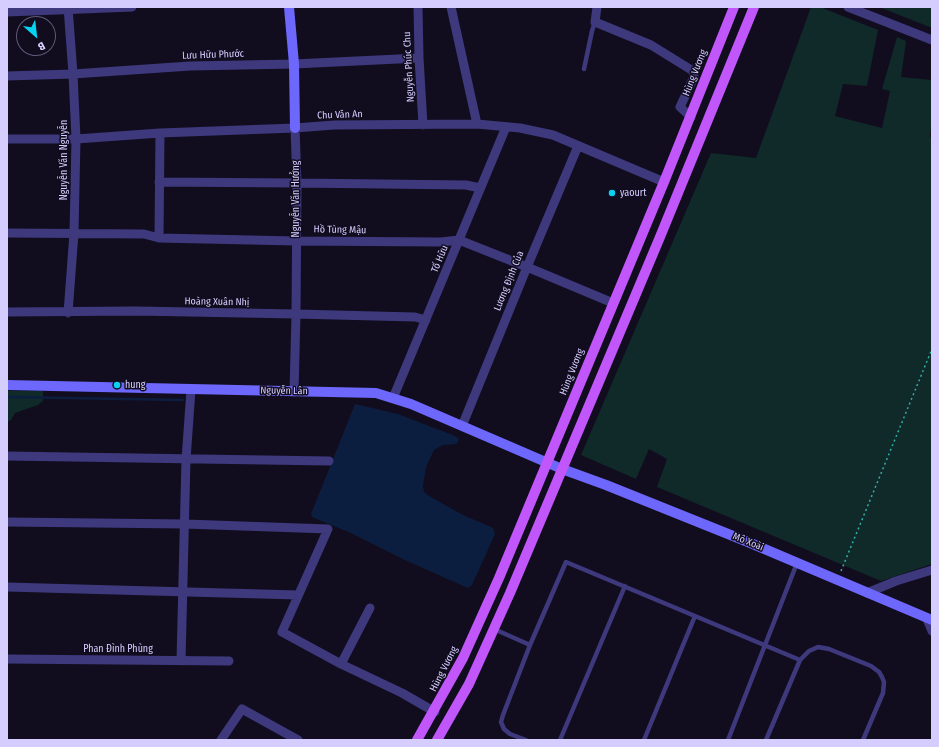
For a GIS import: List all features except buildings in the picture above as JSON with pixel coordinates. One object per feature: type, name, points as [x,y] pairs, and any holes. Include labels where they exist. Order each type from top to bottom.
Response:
[{"type":"main road","name":"Hùng Vương","points":[[417,740],[464,658],[509,554],[664,182],[734,7]]},
{"type":"main road","points":[[437,740],[469,684],[494,629],[648,265],[754,7]]},
{"type":"street","points":[[7,12],[68,8],[132,7]]},
{"type":"street","name":"Nguyễn Văn Hưởng","points":[[289,7],[294,64],[296,183],[296,314],[294,392]]},
{"type":"street","name":"Nguyễn Phúc Chu","points":[[418,7],[423,125]]},
{"type":"street","points":[[451,7],[477,124]]},
{"type":"street","points":[[597,7],[595,22],[651,45],[694,71],[694,77],[680,106],[691,116]]},
{"type":"street","points":[[848,7],[932,40]]},
{"type":"street","name":"Nguyễn Văn Nguyễn","points":[[68,8],[76,139],[74,234],[68,313]]},
{"type":"street","name":"Lưu Hữu Phước","points":[[7,76],[73,74],[190,66],[294,64],[419,58]]},
{"type":"street","name":"Chu Văn An","points":[[7,140],[76,139],[160,133],[295,128],[334,125],[477,124],[544,132],[664,182]]},
{"type":"street","name":"Tố Hữu","points":[[393,398],[506,127]]},
{"type":"street","points":[[158,238],[160,133]]},
{"type":"street","name":"Lương Định Của","points":[[462,426],[578,146]]},
{"type":"street","points":[[158,182],[466,186],[480,188]]},
{"type":"street","name":"Hồ Tùng Mậu","points":[[7,232],[144,234],[158,238],[296,241],[441,242],[459,240],[613,303]]},
{"type":"street","name":"Hoàng Xuân Nhị","points":[[7,312],[68,313],[136,311],[296,314],[415,317],[426,320]]},
{"type":"street","name":"Nguyễn Lân","points":[[7,385],[376,393],[411,404],[547,462]]},
{"type":"street","points":[[181,661],[186,459],[191,390]]},
{"type":"street","points":[[7,456],[329,461]]},
{"type":"street","name":"Mô Xoài","points":[[547,462],[798,563],[930,619]]},
{"type":"street","points":[[7,522],[184,524],[328,529],[282,632],[341,664],[402,693],[434,712]]},
{"type":"street","points":[[867,593],[896,581],[932,570]]},
{"type":"street","points":[[7,587],[298,594]]},
{"type":"street","points":[[341,664],[370,608]]},
{"type":"street","points":[[930,619],[932,631]]},
{"type":"street","name":"Phan Đình Phùng","points":[[7,659],[228,661]]},
{"type":"street","points":[[221,740],[242,709],[298,740]]},
{"type":"lane","points":[[584,70],[595,22]]},
{"type":"lane","points":[[526,740],[507,731],[501,722],[506,705],[530,645],[566,562],[800,660]]},
{"type":"lane","points":[[728,740],[798,563]]},
{"type":"lane","points":[[560,740],[625,586]]},
{"type":"lane","points":[[644,740],[695,616]]},
{"type":"lane","points":[[494,629],[530,645]]},
{"type":"lane","points":[[766,740],[800,660],[813,648],[823,647],[870,666],[879,672],[884,682],[884,688],[880,701],[863,740]]},
{"type":"path","points":[[838,580],[932,349]]},
{"type":"green space","points":[[811,7],[820,7],[878,30],[867,86],[843,84],[835,116],[882,128],[890,91],[882,89],[897,37],[906,41],[901,77],[932,80],[932,119],[930,137],[932,138],[932,564],[881,581],[657,487],[667,459],[649,449],[636,479],[581,455],[711,153],[756,158]]},
{"type":"green space","points":[[879,7],[932,7],[932,28]]},
{"type":"green space","points":[[7,391],[43,391],[43,401],[38,405],[15,413],[11,420],[7,422]]},
{"type":"water","points":[[355,404],[398,414],[455,436],[459,439],[457,444],[443,445],[434,450],[426,467],[423,486],[424,492],[429,496],[463,515],[493,528],[495,534],[472,585],[468,588],[407,561],[351,533],[312,517],[311,514]]},
{"type":"waterway","points":[[7,397],[183,400]]},
{"type":"place","name":"yaourt","points":[[612,193]]},
{"type":"place","name":"hung","points":[[117,385]]}]
